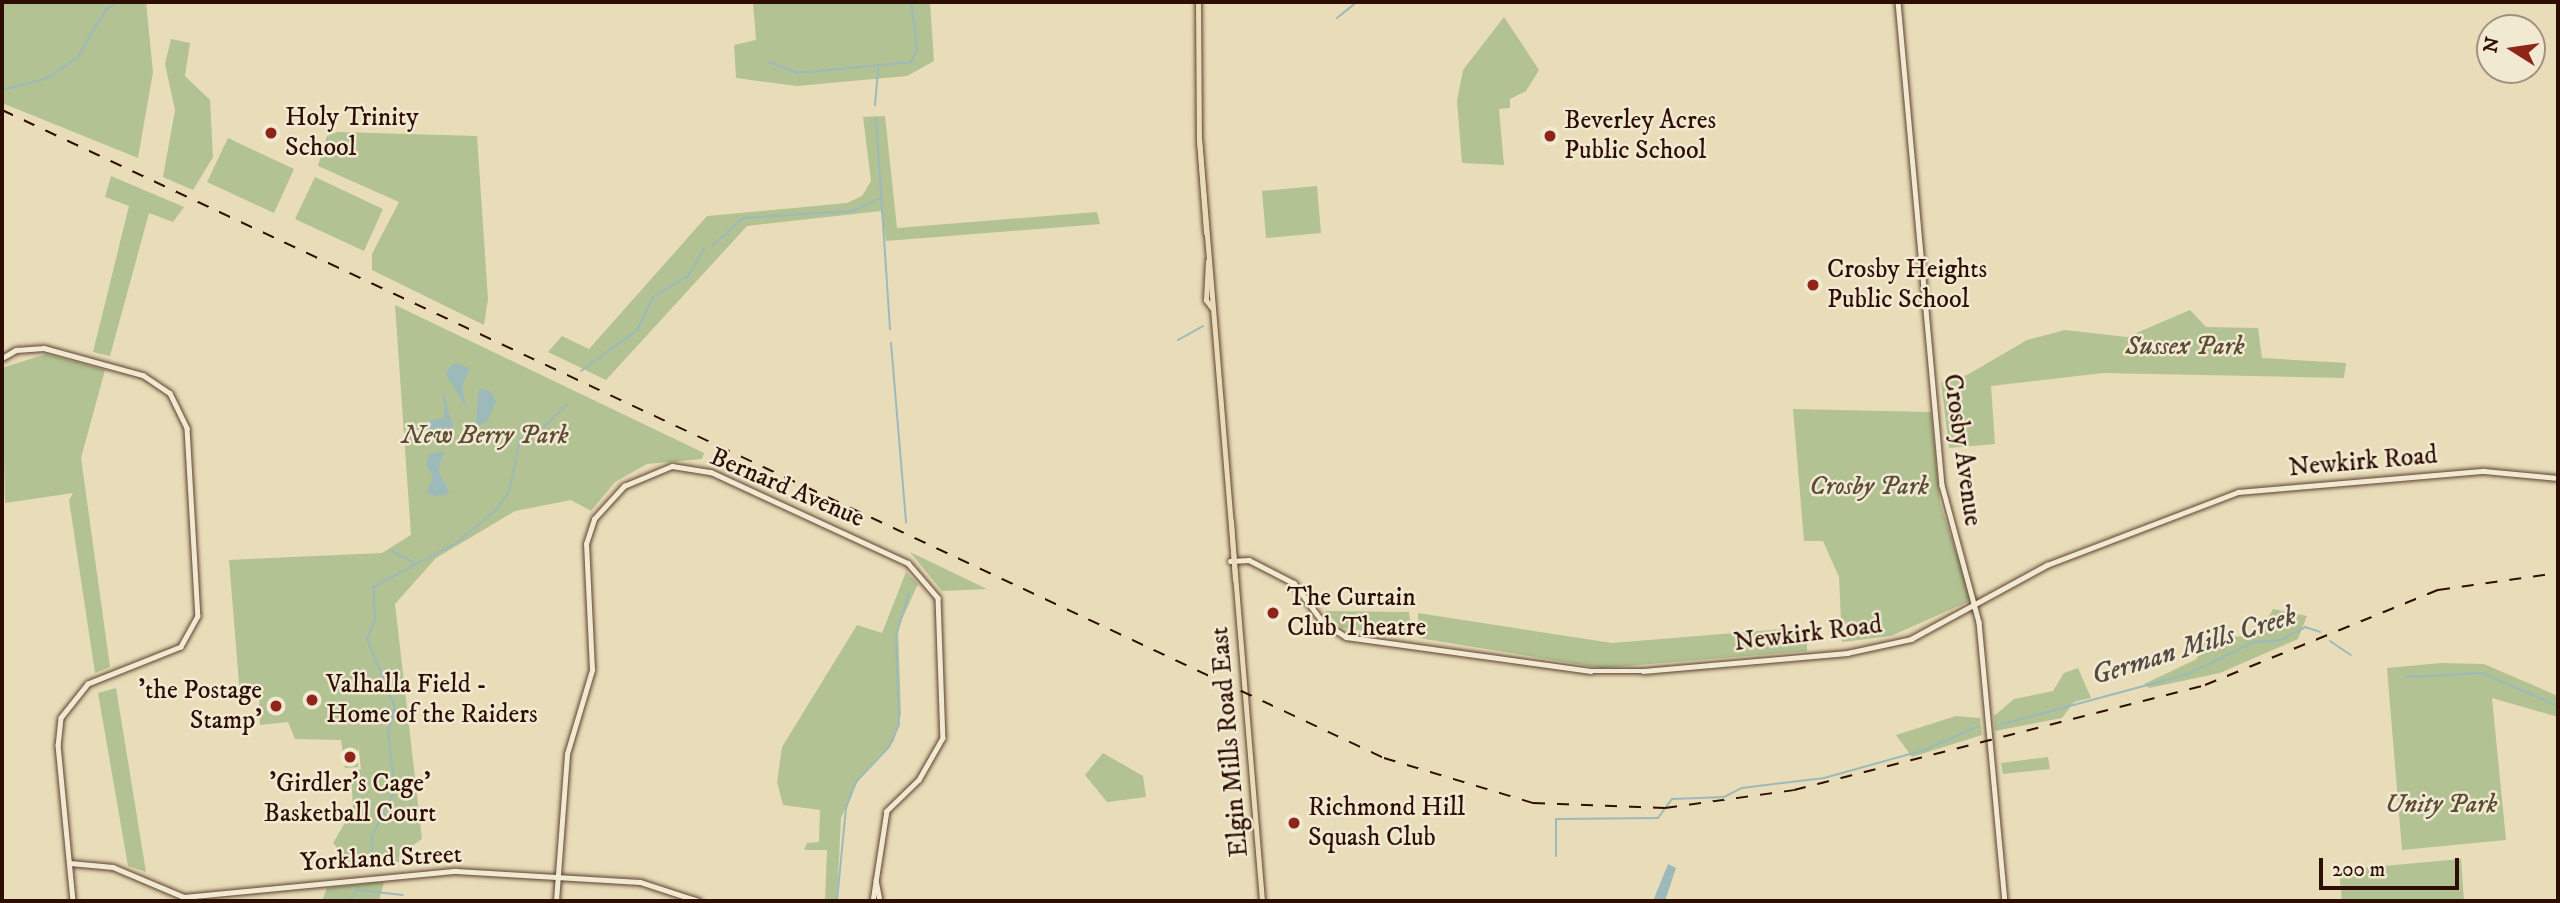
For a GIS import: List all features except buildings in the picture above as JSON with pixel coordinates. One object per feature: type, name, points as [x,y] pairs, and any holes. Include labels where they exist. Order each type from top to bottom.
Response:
[{"type":"main road","name":"Elgin Mills Road East","points":[[1198,2],[1194,56],[1199,139],[1231,521],[1238,562],[1235,580]]},
{"type":"main road","name":"Elgin Mills Road East","points":[[1231,521],[1230,561],[1235,580],[1262,901]]},
{"type":"street","name":"Crosby Avenue","points":[[1899,2],[1942,485],[1976,606],[2005,901]]},
{"type":"street","points":[[2,358],[16,349],[44,348],[143,375],[170,393],[187,428],[198,616],[181,647],[88,684],[66,709],[58,745],[73,901]]},
{"type":"street","name":"Bernard Avenue","points":[[556,901],[554,877],[568,754],[592,670],[586,544],[594,519],[617,492],[639,475],[672,466],[711,472],[908,563],[938,598],[943,738],[919,779],[887,811],[873,901]]},
{"type":"street","name":"Newkirk Road","points":[[1230,561],[1249,560],[1294,583],[1323,622],[1346,637],[1591,671],[1847,653],[1911,639],[2047,565],[2238,492],[2484,471],[2558,478]]},
{"type":"street","name":"Yorkland Street","points":[[70,863],[113,867],[167,895],[193,898],[410,871],[554,877],[658,885],[699,901]]},
{"type":"street","name":"Bernard Avenue","points":[[876,880],[880,901]]},
{"type":"green space","points":[[2,2],[146,2],[153,72],[138,158],[2,103]]},
{"type":"green space","points":[[753,2],[930,2],[934,61],[907,76],[797,86],[736,78],[734,45],[756,40]]},
{"type":"green space","points":[[1504,17],[1539,70],[1526,91],[1510,99],[1510,108],[1499,109],[1504,165],[1462,163],[1457,101],[1463,70]]},
{"type":"green space","points":[[171,39],[190,43],[185,76],[210,100],[213,157],[193,190],[163,177],[175,110],[165,64]]},
{"type":"green space","points":[[885,116],[897,228],[1097,212],[1100,224],[886,241],[881,211],[747,226],[606,380],[548,352],[562,336],[589,349],[707,216],[847,203],[862,196],[871,181],[863,117]]},
{"type":"green space","points":[[337,132],[477,136],[488,299],[484,325],[372,270],[372,254],[399,202],[318,166],[327,136]]},
{"type":"green space","points":[[228,138],[294,169],[274,213],[207,182]]},
{"type":"green space","points":[[111,176],[184,207],[173,222],[149,213],[110,356],[93,352],[129,206],[105,197]]},
{"type":"green space","points":[[315,177],[383,209],[364,251],[295,219]]},
{"type":"green space","points":[[1317,186],[1321,233],[1266,238],[1262,191]]},
{"type":"green space","name":"New Berry Park","points":[[395,305],[704,453],[702,459],[647,464],[615,482],[591,511],[571,500],[515,511],[436,558],[395,604],[422,839],[399,855],[399,862],[356,870],[333,843],[353,809],[351,771],[361,769],[358,744],[358,767],[345,768],[341,740],[295,739],[288,722],[260,725],[259,694],[240,696],[229,560],[382,553],[411,535]]},
{"type":"green space","name":"Sussex Park","points":[[2190,310],[2206,327],[2258,328],[2262,358],[2346,363],[2344,378],[2103,373],[1991,386],[1995,444],[1949,448],[1941,382],[1967,375],[2027,340],[2065,330],[2127,337]]},
{"type":"green space","points":[[46,354],[105,370],[81,458],[110,667],[95,673],[69,500],[73,493],[5,503],[2,368]]},
{"type":"green space","name":"Crosby Park","points":[[1793,409],[1931,412],[1940,503],[1972,600],[1891,636],[1842,642],[1839,577],[1823,541],[1804,541]]},
{"type":"green space","points":[[910,552],[987,589],[942,591]]},
{"type":"green space","points":[[906,572],[918,584],[898,628],[901,714],[894,741],[859,778],[841,818],[837,901],[825,901],[827,850],[804,850],[807,843],[819,842],[820,810],[783,805],[777,782],[782,747],[857,625],[882,633]]},
{"type":"green space","points":[[2273,609],[2307,616],[2298,639],[2220,673],[2149,688],[2144,684],[2197,659],[2202,639],[2259,635]]},
{"type":"green space","points":[[1325,611],[1409,612],[1412,637],[1342,628]]},
{"type":"green space","points":[[1418,613],[1612,643],[1807,627],[1807,651],[1602,668],[1419,638]]},
{"type":"green space","name":"Unity Park","points":[[2441,663],[2484,664],[2558,696],[2558,717],[2492,698],[2506,840],[2402,850],[2387,668]]},
{"type":"green space","points":[[2078,668],[2091,698],[2074,702],[2062,718],[1995,731],[1994,716],[2014,699],[2053,691],[2064,673]]},
{"type":"green space","points":[[116,688],[146,872],[128,866],[98,693]]},
{"type":"green space","points":[[1956,716],[1980,718],[1982,735],[1912,757],[1896,735]]},
{"type":"green space","points":[[1103,753],[1143,776],[1146,797],[1107,802],[1085,775]]},
{"type":"green space","points":[[2048,757],[2050,769],[2003,774],[2001,763]]},
{"type":"green space","points":[[2461,859],[2464,901],[2342,901],[2339,870]]},
{"type":"green space","points":[[384,882],[379,901],[322,901],[327,888]]},
{"type":"water","points":[[454,363],[470,368],[462,387],[466,407],[445,373]]},
{"type":"water","points":[[479,388],[490,391],[496,401],[488,420],[475,429]]},
{"type":"water","points":[[443,390],[453,427],[441,440],[429,432],[429,421],[445,418]]},
{"type":"water","points":[[444,452],[438,470],[450,494],[436,496],[427,493],[433,477],[426,464],[429,454]]},
{"type":"water","points":[[1668,864],[1676,868],[1665,901],[1653,901]]},
{"type":"waterway","points":[[2,90],[48,78],[77,58],[106,9],[120,2]]},
{"type":"waterway","points":[[141,2],[155,2]]},
{"type":"waterway","points":[[769,62],[797,73],[911,62],[917,49],[911,2]]},
{"type":"waterway","points":[[1337,18],[1357,2]]},
{"type":"waterway","points":[[875,105],[878,68]]},
{"type":"waterway","points":[[876,118],[890,330]]},
{"type":"waterway","points":[[713,245],[743,218],[853,211],[879,199]]},
{"type":"waterway","points":[[581,371],[637,330],[653,297],[688,276],[704,248]]},
{"type":"waterway","points":[[1178,340],[1203,326]]},
{"type":"waterway","points":[[891,343],[906,522]]},
{"type":"waterway","points":[[517,454],[520,439],[533,437],[567,405]]},
{"type":"waterway","points":[[373,863],[372,836],[395,790],[388,733],[395,707],[367,639],[375,620],[373,587],[456,543],[496,510],[509,492],[516,459]]},
{"type":"waterway","points":[[392,551],[414,562]]},
{"type":"waterway","points":[[837,901],[846,808],[856,782],[889,747],[899,725],[896,636],[909,593]]},
{"type":"waterway","name":"German Mills Creek","points":[[1999,725],[2188,674],[2254,642],[2281,640],[2305,627],[2320,632]]},
{"type":"waterway","name":"German Mills Creek","points":[[2330,641],[2351,655]]},
{"type":"waterway","name":"German Mills Creek","points":[[2405,677],[2482,673],[2558,706]]},
{"type":"waterway","name":"German Mills Creek","points":[[1556,856],[1556,819],[1658,818],[1672,799],[1724,797],[1742,788],[1824,778],[1924,750],[1977,727]]},
{"type":"waterway","points":[[350,901],[359,887]]},
{"type":"waterway","points":[[357,890],[403,895]]},
{"type":"railway","points":[[2,110],[1384,758],[1533,803],[1665,808],[1794,790],[2205,685],[2438,590],[2558,573]]},
{"type":"place","name":"Holy Trinity School","points":[[271,133]]},
{"type":"place","name":"Beverley Acres Public School","points":[[1550,136]]},
{"type":"place","name":"Crosby Heights Public School","points":[[1813,285]]},
{"type":"place","name":"The Curtain Club Theatre","points":[[1273,613]]},
{"type":"place","name":"Valhalla Field - Home of the Raiders","points":[[312,700]]},
{"type":"place","name":"'the Postage Stamp'","points":[[276,706]]},
{"type":"place","name":"'Girdler's Cage' Basketball Court","points":[[350,757]]},
{"type":"place","name":"Richmond Hill Squash Club","points":[[1294,823]]}]
